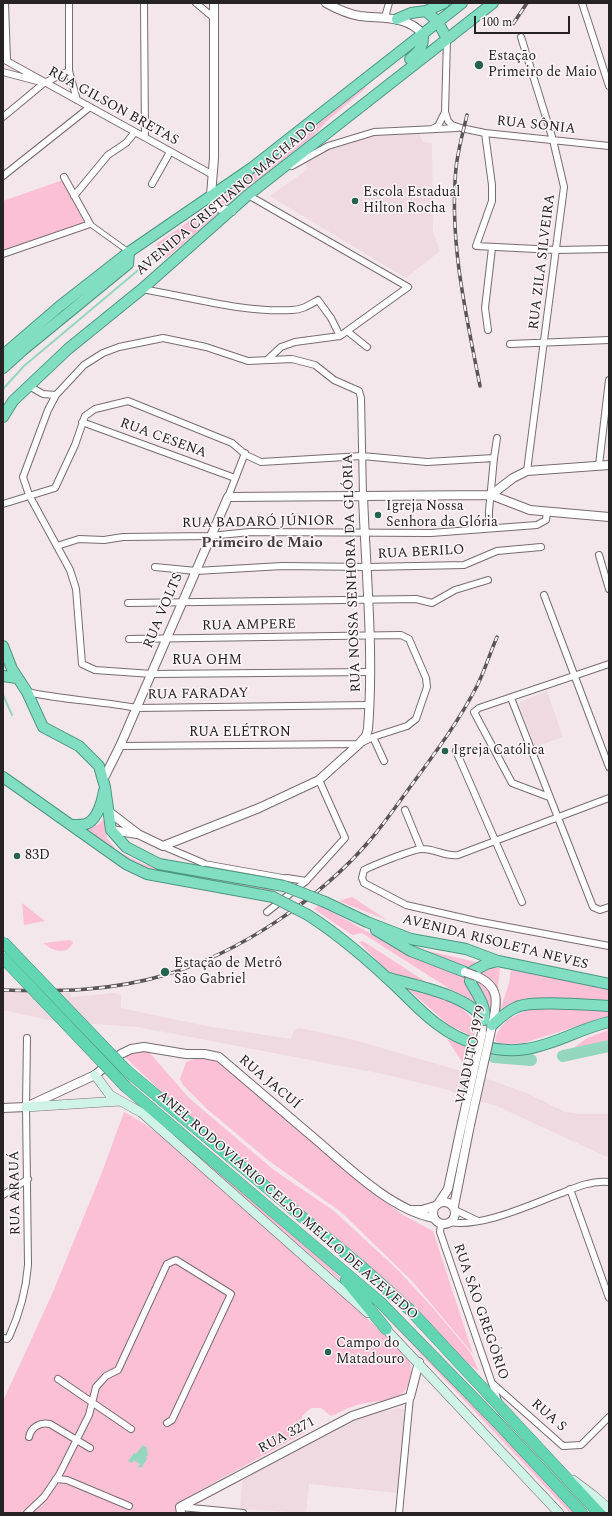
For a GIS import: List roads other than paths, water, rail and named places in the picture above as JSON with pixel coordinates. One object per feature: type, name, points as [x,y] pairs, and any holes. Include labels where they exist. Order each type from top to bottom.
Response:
[{"type":"highway","points":[[397,18],[411,13],[426,11],[444,3]]},
{"type":"highway","name":"AVENIDA CRISTIANO MACHADO","points":[[3,354],[60,306],[129,252],[253,167],[462,3]]},
{"type":"highway","name":"AVENIDA CRISTIANO MACHADO","points":[[3,416],[13,401],[68,349],[142,289],[232,211],[248,195],[493,3]]},
{"type":"highway","points":[[426,11],[438,22],[447,39]]},
{"type":"highway","points":[[365,102],[367,92],[419,52],[423,46],[423,34]]},
{"type":"highway","name":"AVENIDA CRISTIANO MACHADO","points":[[3,368],[128,264],[129,252]]},
{"type":"highway","points":[[3,646],[12,669],[27,692],[43,727],[79,746],[99,766],[104,782],[111,830]]},
{"type":"highway","points":[[3,676],[18,678]]},
{"type":"highway","points":[[3,776],[126,864],[148,874],[273,897],[308,915],[337,934],[387,977],[437,1025],[474,1043],[497,1049],[525,1050],[548,1044],[609,1022]]},
{"type":"highway","points":[[73,825],[86,824],[97,812],[104,782]]},
{"type":"highway","name":"AVENIDA RISOLETA NEVES","points":[[111,830],[126,847],[159,864],[285,882],[367,922],[411,939],[466,949],[498,961],[609,984]]},
{"type":"highway","points":[[367,922],[381,934],[411,951],[465,972]]},
{"type":"highway","name":"ANEL RODOVIÁRIO CELSO MELLO DE AZEVEDO","points":[[3,942],[126,1070],[362,1267],[411,1311],[500,1408],[600,1513]]},
{"type":"highway","name":"ANEL RODOVIÁRIO CELSO MELLO DE AZEVEDO","points":[[3,958],[126,1087],[325,1255],[397,1319],[582,1513]]},
{"type":"highway","points":[[487,1028],[483,1006],[470,981],[473,971],[486,964],[498,961]]},
{"type":"highway","points":[[387,977],[462,1000],[478,1011],[487,1028]]},
{"type":"highway","points":[[487,1028],[507,1012],[518,1006],[534,1004],[609,1006]]},
{"type":"highway","points":[[325,1255],[386,1328]]},
{"type":"main road","name":"ANEL RODOVIÁRIO CELSO MELLO DE AZEVEDO","points":[[95,1075],[110,1095],[142,1113],[386,1328],[559,1513]]},
{"type":"main road","points":[[26,1107],[121,1101]]},
{"type":"main road","name":"ANEL RODOVIÁRIO CELSO MELLO DE AZEVEDO","points":[[560,1471],[593,1495],[609,1509]]},
{"type":"street","points":[[5,3],[5,60]]},
{"type":"street","points":[[69,3],[69,71],[77,100]]},
{"type":"street","points":[[144,3],[145,137]]},
{"type":"street","points":[[196,3],[214,18]]},
{"type":"street","points":[[326,3],[344,12],[360,16],[397,18],[415,25],[423,34]]},
{"type":"street","points":[[385,18],[389,3]]},
{"type":"street","points":[[582,3],[609,86]]},
{"type":"street","points":[[215,4],[211,195],[217,208],[232,211]]},
{"type":"street","name":"RUA ZILA SILVEIRA","points":[[522,37],[553,140],[564,188],[527,471]]},
{"type":"street","points":[[432,129],[438,126],[445,112],[447,39]]},
{"type":"street","name":"RUA GILSON BRETAS","points":[[5,60],[212,175]]},
{"type":"street","points":[[3,117],[44,83],[69,71]]},
{"type":"street","points":[[3,72],[44,83]]},
{"type":"street","points":[[3,176],[90,107]]},
{"type":"street","name":"RUA SÔNIA","points":[[445,112],[448,121],[452,125],[485,133],[609,146]]},
{"type":"street","name":"RUA SÔNIA","points":[[266,180],[328,146],[366,134],[374,132],[461,128]]},
{"type":"street","points":[[74,196],[108,155],[126,143],[135,132]]},
{"type":"street","points":[[485,133],[492,185],[492,201],[476,246],[556,250],[609,249]]},
{"type":"street","points":[[152,184],[170,152]]},
{"type":"street","points":[[64,177],[90,224],[129,252]]},
{"type":"street","points":[[248,195],[408,287],[340,336],[296,342],[281,347],[267,360]]},
{"type":"street","points":[[3,254],[90,224]]},
{"type":"street","points":[[488,330],[485,308],[492,248]]},
{"type":"street","points":[[142,289],[238,306],[273,309],[292,310],[305,308],[318,300],[331,318],[340,336]]},
{"type":"street","points":[[347,331],[367,347]]},
{"type":"street","name":"RUA OHM","points":[[361,398],[359,391],[334,380],[315,365],[292,359],[248,361],[206,347],[163,338],[119,346],[103,353],[84,365],[56,394],[48,410],[23,477],[29,495],[70,570],[76,589],[82,664],[95,670],[152,674],[371,672]]},
{"type":"street","points":[[510,344],[609,340]]},
{"type":"street","points":[[599,465],[609,380]]},
{"type":"street","points":[[25,390],[33,390],[43,394],[56,394]]},
{"type":"street","name":"RUA NOSSA SENHORA DA GLÓRIA","points":[[162,846],[259,808],[319,780],[366,736],[370,706],[371,672],[368,567],[363,496],[361,398]]},
{"type":"street","points":[[3,504],[55,488],[85,416],[95,409],[128,401],[232,443],[245,453],[261,462],[362,456],[428,462],[494,458]]},
{"type":"street","name":"RUA CESENA","points":[[82,422],[235,478]]},
{"type":"street","points":[[489,528],[494,458],[497,438]]},
{"type":"street","name":"RUA VOLTS","points":[[104,782],[228,497],[245,453]]},
{"type":"street","points":[[491,495],[519,474],[527,471],[609,464]]},
{"type":"street","points":[[505,484],[503,489],[506,501]]},
{"type":"street","points":[[228,497],[491,495],[530,510],[609,517]]},
{"type":"street","name":"RUA BADARÓ JÚNIOR","points":[[57,546],[79,539],[104,540],[123,537],[210,536],[250,532],[431,533],[540,524],[546,520],[547,512]]},
{"type":"street","name":"RUA BERILO","points":[[155,567],[196,571],[282,566],[464,566],[497,551],[541,547]]},
{"type":"street","points":[[599,555],[609,589]]},
{"type":"street","points":[[128,603],[416,599],[432,603],[455,590],[488,580]]},
{"type":"street","points":[[544,595],[609,767]]},
{"type":"street","name":"RUA AMPERE","points":[[129,640],[401,635],[409,639],[426,678],[427,687],[416,718],[407,726],[373,737]]},
{"type":"street","points":[[550,797],[512,783],[474,712],[479,708],[609,664]]},
{"type":"street","name":"RUA FARADAY","points":[[27,692],[68,700],[113,703],[137,708],[370,706]]},
{"type":"street","points":[[511,698],[593,907],[600,910],[609,907]]},
{"type":"street","points":[[359,744],[373,737],[384,761]]},
{"type":"street","name":"RUA ELÉTRON","points":[[120,746],[359,744]]},
{"type":"street","points":[[456,751],[522,902]]},
{"type":"street","points":[[267,912],[306,881],[345,838],[319,780]]},
{"type":"street","points":[[609,798],[496,842],[450,857],[421,849],[364,870],[362,878],[364,884],[406,905],[476,921],[609,946]]},
{"type":"street","points":[[108,808],[138,834],[162,846],[203,862],[285,882],[306,881]]},
{"type":"street","points":[[405,810],[421,849]]},
{"type":"street","points":[[111,830],[138,834]]},
{"type":"street","name":"VIADUTO 1979","points":[[465,972],[485,980],[492,985],[495,993],[496,1004],[487,1028],[466,1124]]},
{"type":"street","name":"RUA ARAUÁ","points":[[3,1338],[7,1339],[9,1337],[20,1312],[27,1284],[27,1038]]},
{"type":"street","name":"RUA JACUÍ","points":[[26,1107],[95,1075],[121,1054],[131,1049],[144,1047],[186,1054],[204,1054],[219,1057],[375,1188],[409,1210],[422,1216],[434,1218]]},
{"type":"street","points":[[5,1109],[26,1107]]},
{"type":"street","points":[[466,1124],[448,1189],[433,1210],[434,1218],[441,1224],[450,1222],[463,1225],[480,1221],[516,1210],[589,1183],[609,1182]]},
{"type":"street","points":[[450,1222],[455,1217],[454,1208],[466,1124]]},
{"type":"street","points":[[3,1195],[28,1179]]},
{"type":"street","points":[[570,1189],[609,1298]]},
{"type":"street","points":[[409,1210],[422,1210],[448,1202],[454,1208],[472,1219],[480,1221]]},
{"type":"street","name":"RUA SÃO GREGÓRIO","points":[[441,1224],[440,1232],[500,1408]]},
{"type":"street","points":[[27,1513],[44,1497],[56,1479],[89,1415],[96,1387],[100,1380],[118,1370],[168,1264],[176,1260],[231,1294],[172,1420],[167,1423]]},
{"type":"street","points":[[399,1513],[410,1397],[419,1362]]},
{"type":"street","points":[[58,1379],[132,1429]]},
{"type":"street","name":"RUA S","points":[[492,1383],[563,1446],[581,1445],[609,1417]]},
{"type":"street","name":"RUA 3271","points":[[181,1510],[352,1416],[410,1397]]},
{"type":"street","points":[[29,1437],[31,1430],[37,1425],[45,1423],[50,1424],[90,1448]]},
{"type":"street","points":[[56,1479],[67,1480],[129,1506]]},
{"type":"street","points":[[181,1510],[243,1513]]},
{"type":"waterway","points":[[3,389],[24,366],[161,251]]},
{"type":"waterway","points":[[3,695],[12,715]]},
{"type":"waterway","points":[[563,1056],[609,1046]]},
{"type":"waterway","points":[[494,1057],[531,1060]]},
{"type":"railway","points":[[513,24],[527,3]]},
{"type":"railway","points":[[467,115],[456,168],[454,196],[455,223],[464,305],[480,386]]},
{"type":"railway","points":[[3,990],[44,991],[85,989],[125,984],[165,975],[222,953],[250,938],[304,902],[351,861],[371,839],[424,768],[448,734],[470,698],[480,680],[497,637]]},
{"type":"place","name":"Estação Primeiro de Maio","points":[[479,65]]},
{"type":"place","name":"Escola Estadual Hilton Rocha","points":[[355,201]]},
{"type":"place","name":"Igreja Nossa Senhora da Glória","points":[[378,515]]},
{"type":"place","name":"Igreja Católica","points":[[445,751]]},
{"type":"place","name":"83D","points":[[17,856]]},
{"type":"place","name":"Estação de Metrô São Gabriel","points":[[165,972]]},
{"type":"place","name":"Campo do Matadouro","points":[[328,1352]]},
{"type":"district","name":"Primeiro de Maio","points":[[262,544]]}]
